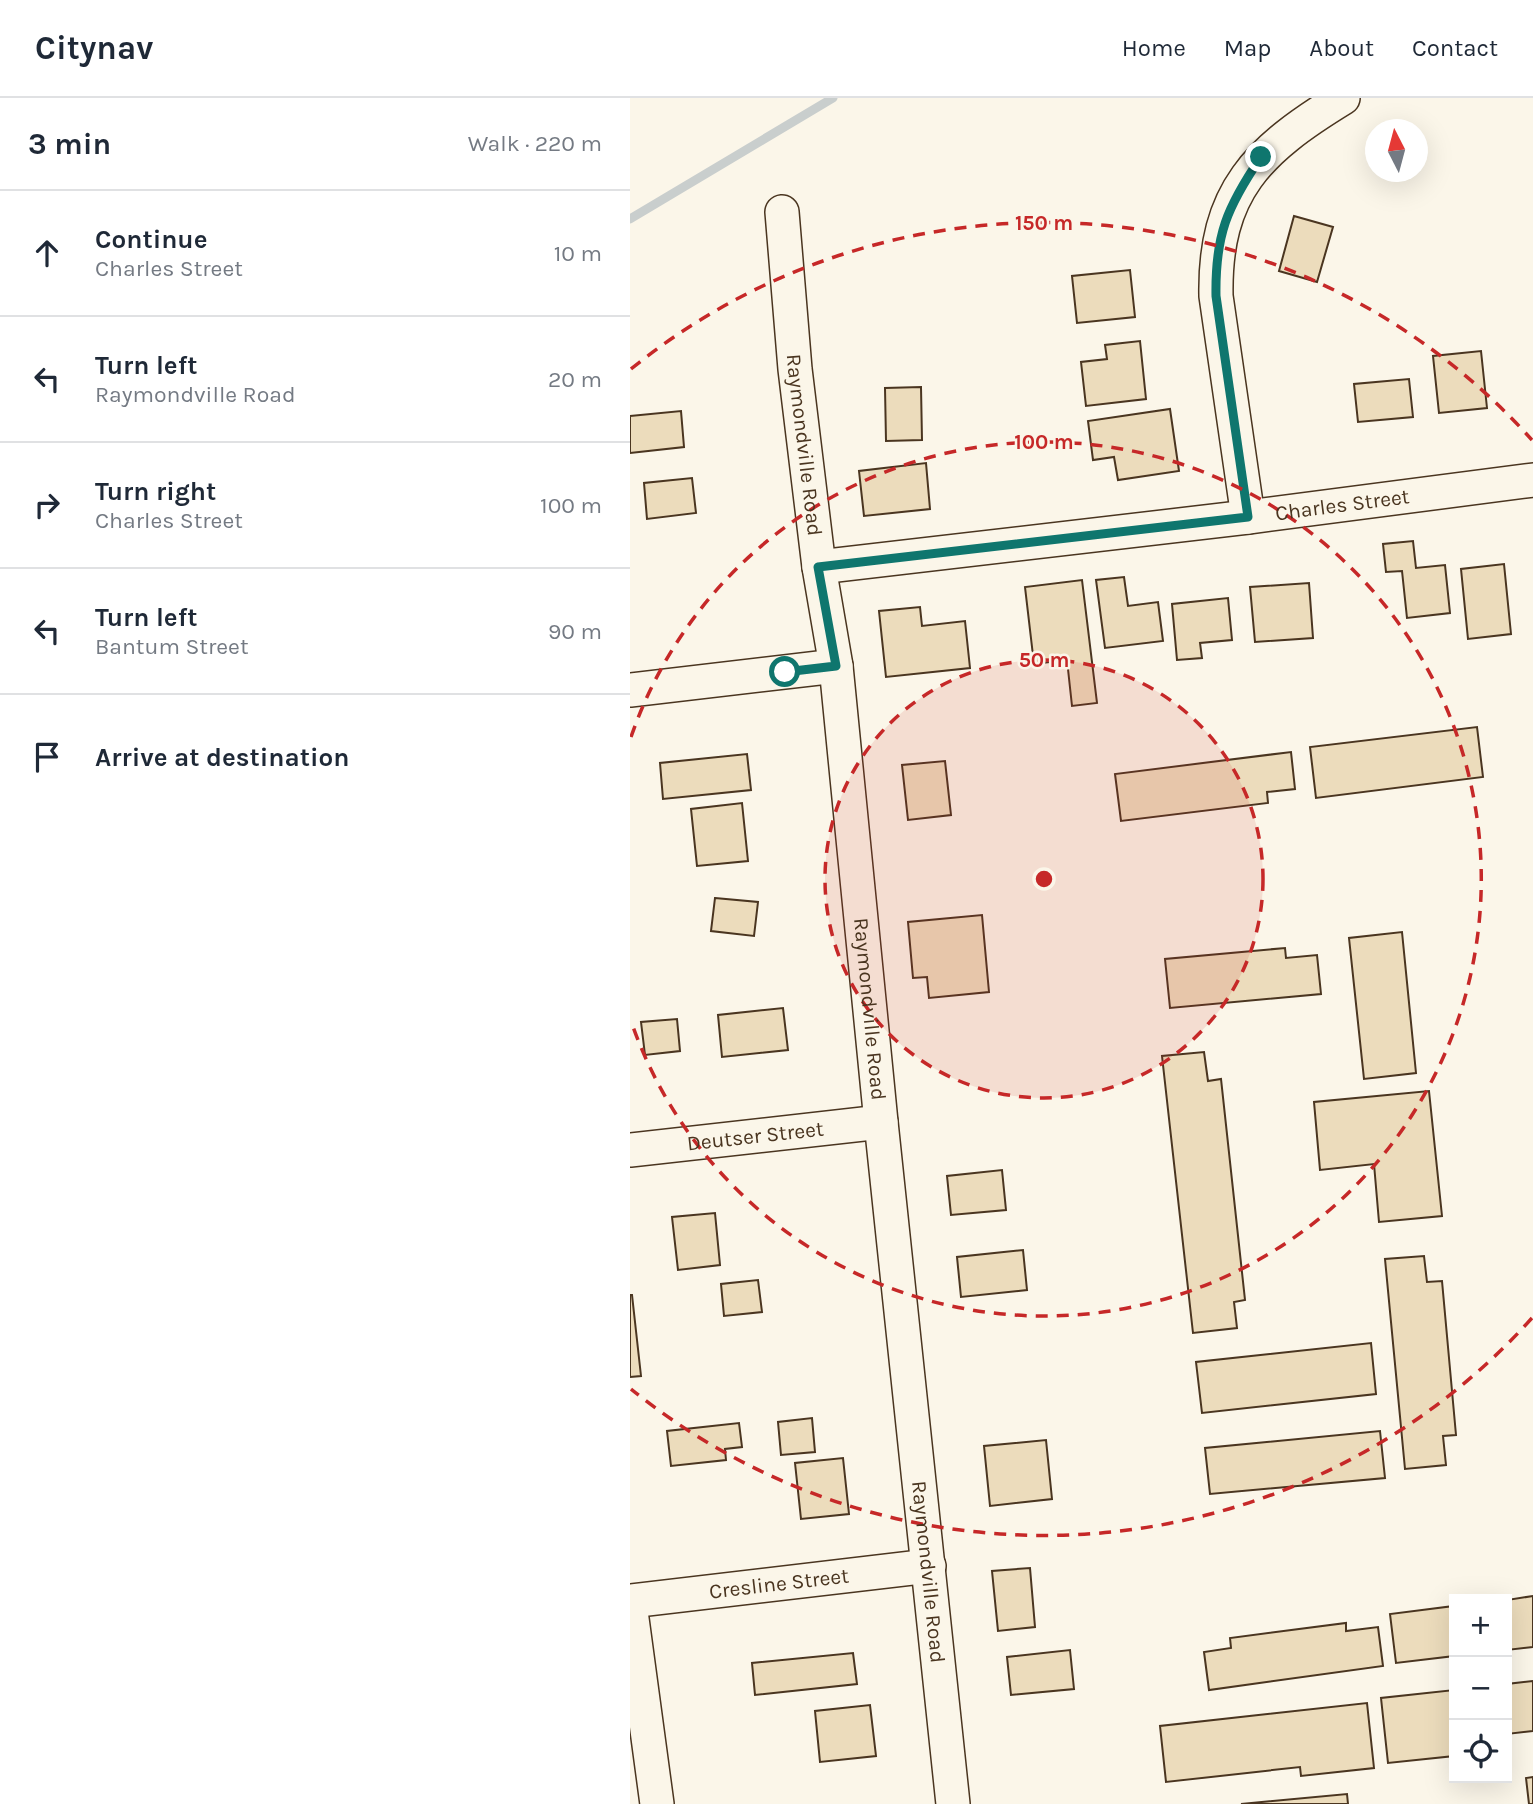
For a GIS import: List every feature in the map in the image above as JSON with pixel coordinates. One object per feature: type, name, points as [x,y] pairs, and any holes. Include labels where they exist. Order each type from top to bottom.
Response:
[{"type":"street","points":[[1248,517],[1216,296],[1216,262],[1221,233],[1238,191],[1261,157],[1298,125],[1343,98]]},
{"type":"street","name":"Raymondville Road","points":[[782,212],[795,369],[818,567],[836,666],[953,1804]]},
{"type":"street","name":"Charles Street","points":[[818,567],[1248,517],[1533,480]]},
{"type":"street","points":[[630,690],[836,666]]},
{"type":"street","name":"Deutser Street","points":[[630,1150],[881,1122]]},
{"type":"street","name":"Cresline Street","points":[[630,1602],[929,1566]]},
{"type":"street","points":[[630,1602],[657,1804]]},
{"type":"building","points":[[1294,216],[1333,227],[1317,282],[1279,271]]},
{"type":"building","points":[[1130,270],[1135,317],[1077,323],[1072,276]]},
{"type":"building","points":[[1140,341],[1146,399],[1086,406],[1081,362],[1107,359],[1105,345]]},
{"type":"building","points":[[1481,351],[1487,408],[1439,413],[1433,356]]},
{"type":"building","points":[[1409,379],[1413,417],[1358,422],[1354,384]]},
{"type":"building","points":[[921,387],[922,440],[886,441],[885,388]]},
{"type":"building","points":[[1170,409],[1179,471],[1118,480],[1114,457],[1093,460],[1088,421]]},
{"type":"building","points":[[681,411],[684,447],[630,453],[630,416]]},
{"type":"building","points":[[926,463],[930,509],[864,516],[859,471]]},
{"type":"building","points":[[692,478],[696,513],[647,519],[644,483]]},
{"type":"building","points":[[1413,541],[1416,568],[1445,565],[1450,613],[1407,618],[1402,571],[1386,572],[1383,544]]},
{"type":"building","points":[[1504,564],[1511,634],[1468,639],[1461,569]]},
{"type":"building","points":[[1124,577],[1128,606],[1158,602],[1163,641],[1105,648],[1096,580]]},
{"type":"building","points":[[1082,580],[1097,703],[1072,706],[1067,660],[1034,664],[1025,587]]},
{"type":"building","points":[[1309,583],[1313,638],[1255,642],[1250,587]]},
{"type":"building","points":[[1228,598],[1232,640],[1200,643],[1202,658],[1177,660],[1172,604]]},
{"type":"building","points":[[920,607],[922,626],[965,621],[970,668],[886,677],[879,611]]},
{"type":"building","points":[[1477,727],[1483,777],[1316,798],[1310,747]]},
{"type":"building","points":[[1291,752],[1295,789],[1267,792],[1268,803],[1121,821],[1115,774]]},
{"type":"building","points":[[747,754],[751,790],[663,799],[660,763]]},
{"type":"building","points":[[945,761],[951,815],[908,820],[902,765]]},
{"type":"building","points":[[742,803],[748,861],[697,866],[691,809]]},
{"type":"building","points":[[715,898],[758,902],[754,936],[711,931]]},
{"type":"building","points":[[982,915],[989,992],[929,998],[927,977],[913,978],[908,922]]},
{"type":"building","points":[[1402,932],[1416,1073],[1364,1079],[1349,938]]},
{"type":"building","points":[[1285,948],[1286,958],[1317,955],[1321,994],[1170,1008],[1165,959]]},
{"type":"building","points":[[783,1008],[788,1050],[722,1057],[718,1015]]},
{"type":"building","points":[[677,1019],[680,1051],[645,1055],[641,1022]]},
{"type":"building","points":[[1204,1052],[1208,1081],[1221,1079],[1245,1300],[1234,1302],[1237,1328],[1193,1333],[1162,1056]]},
{"type":"building","points":[[1429,1091],[1442,1216],[1379,1222],[1374,1164],[1320,1170],[1314,1102]]},
{"type":"building","points":[[1002,1170],[1006,1210],[951,1215],[947,1176]]},
{"type":"building","points":[[715,1213],[720,1265],[678,1270],[672,1217]]},
{"type":"building","points":[[1023,1250],[1027,1290],[961,1297],[957,1257]]},
{"type":"building","points":[[1424,1256],[1427,1282],[1442,1281],[1456,1435],[1443,1436],[1446,1465],[1405,1469],[1385,1259]]},
{"type":"building","points":[[758,1280],[762,1312],[724,1316],[721,1284]]},
{"type":"building","points":[[630,1295],[641,1376],[630,1377]]},
{"type":"building","points":[[1371,1343],[1376,1394],[1202,1413],[1196,1362]]},
{"type":"building","points":[[812,1418],[815,1452],[781,1455],[778,1422]]},
{"type":"building","points":[[739,1423],[742,1447],[725,1449],[726,1460],[671,1466],[667,1431]]},
{"type":"building","points":[[1380,1431],[1385,1478],[1210,1494],[1205,1448]]},
{"type":"building","points":[[1046,1440],[1052,1499],[990,1506],[984,1446]]},
{"type":"building","points":[[843,1458],[849,1514],[801,1519],[795,1463]]},
{"type":"building","points":[[1030,1568],[1035,1627],[998,1631],[992,1571]]},
{"type":"building","points":[[1533,1596],[1533,1647],[1512,1649],[1512,1599]]},
{"type":"building","points":[[1449,1607],[1449,1657],[1396,1663],[1390,1614]]},
{"type":"building","points":[[1346,1623],[1346,1631],[1378,1627],[1383,1666],[1209,1690],[1204,1652],[1231,1648],[1230,1638]]},
{"type":"building","points":[[1070,1650],[1074,1689],[1011,1695],[1007,1657]]},
{"type":"building","points":[[853,1653],[857,1684],[755,1695],[752,1663]]},
{"type":"building","points":[[1533,1681],[1533,1731],[1512,1733],[1512,1683]]},
{"type":"building","points":[[1449,1691],[1449,1757],[1388,1763],[1381,1698]]},
{"type":"building","points":[[1367,1703],[1374,1768],[1301,1776],[1300,1767],[1166,1782],[1160,1726]]},
{"type":"building","points":[[870,1705],[876,1756],[820,1762],[815,1711]]},
{"type":"building","points":[[1533,1777],[1533,1804],[1529,1804],[1526,1778]]},
{"type":"building","points":[[1347,1794],[1348,1804],[1241,1804]]},
{"type":"waterway","points":[[630,219],[833,98]]},
{"type":"route","points":[[785,672],[836,666],[818,567],[1248,517],[1216,296],[1216,262],[1221,233],[1238,191],[1261,157]]}]
